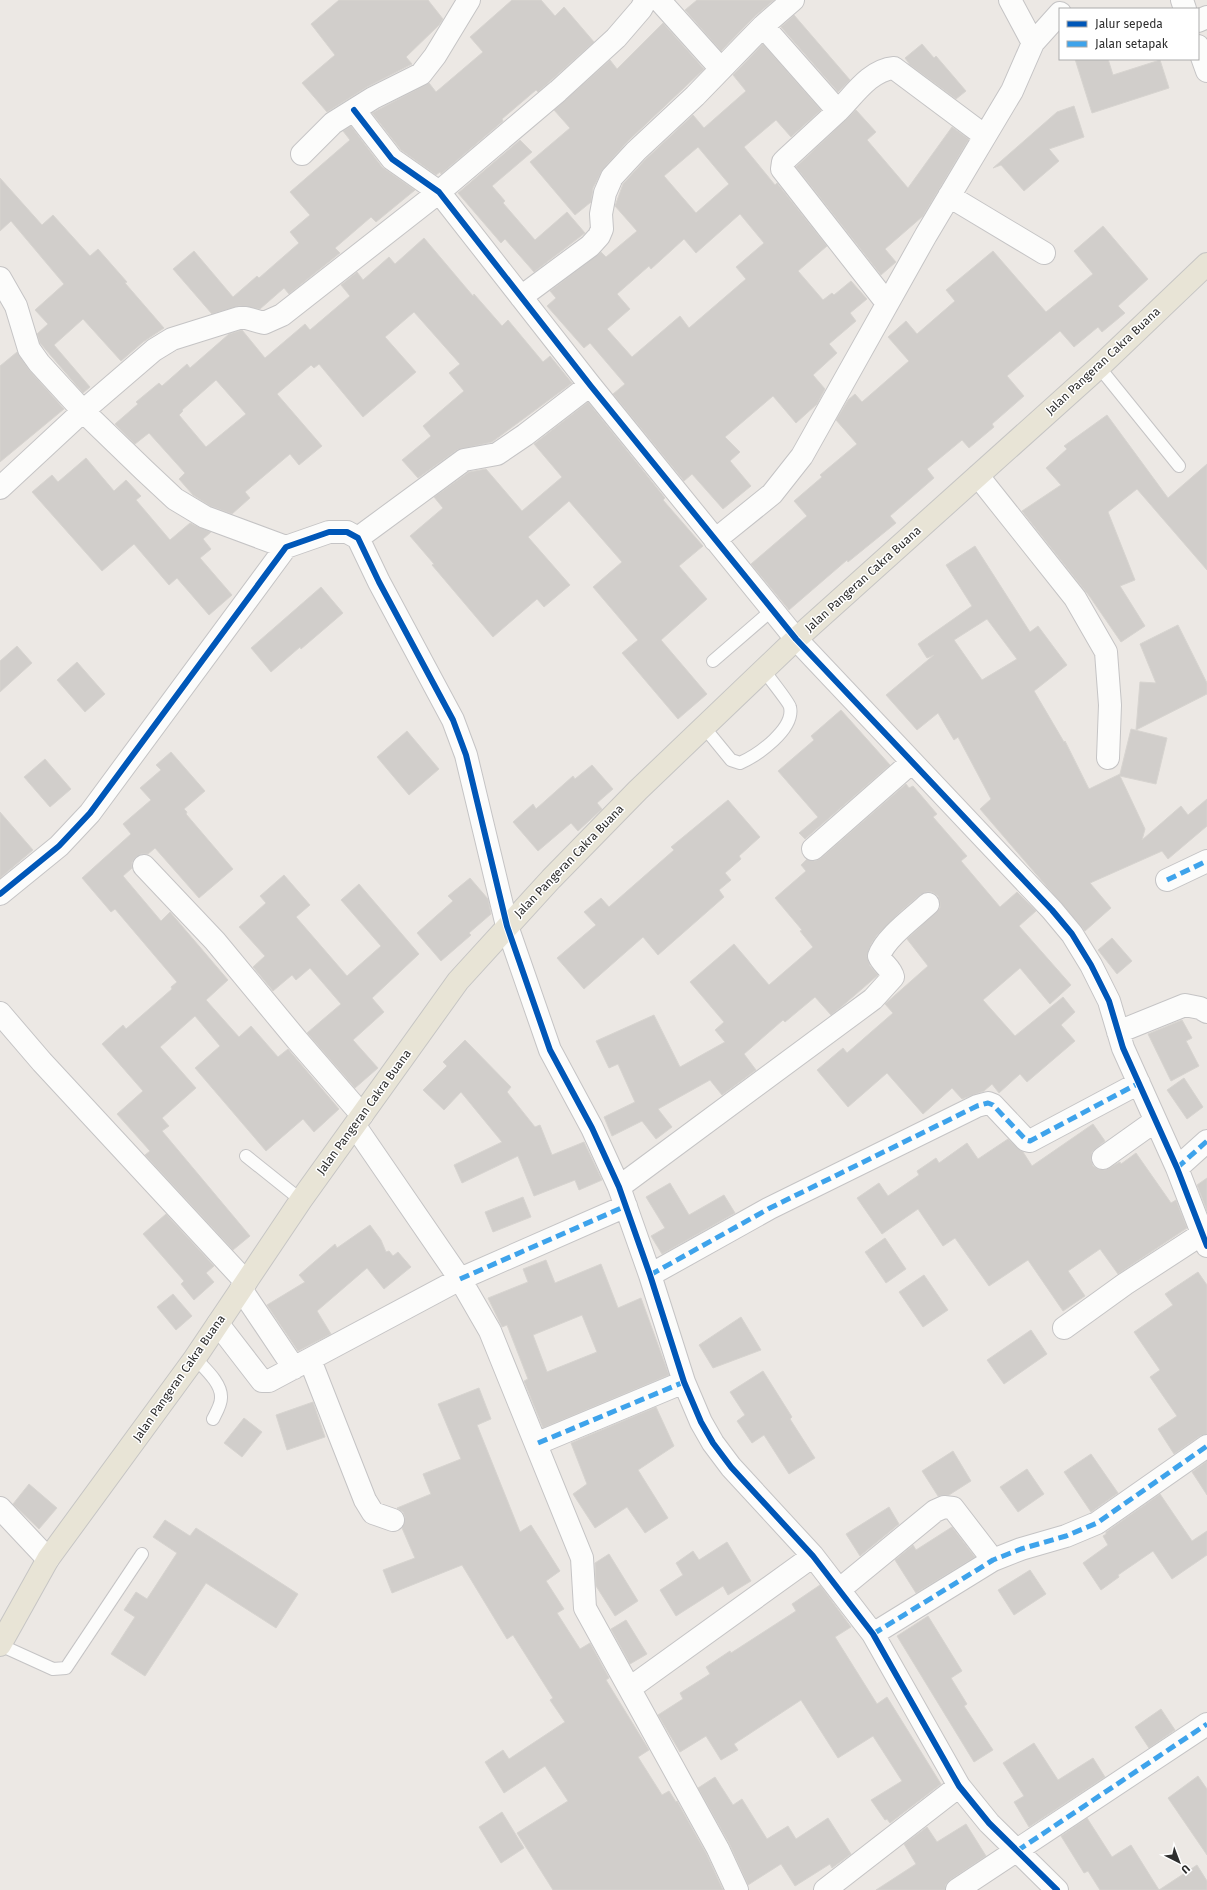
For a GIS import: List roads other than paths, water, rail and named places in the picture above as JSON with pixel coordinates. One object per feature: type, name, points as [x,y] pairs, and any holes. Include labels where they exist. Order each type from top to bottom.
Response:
[{"type":"main road","name":"Jalan Pangeran Cakra Buana","points":[[0,1645],[48,1560],[195,1358],[300,1200],[458,981],[507,926],[632,795],[796,639],[1098,367],[1207,264]]},
{"type":"street","points":[[302,154],[333,122],[373,98],[421,74],[435,56],[469,0]]},
{"type":"street","points":[[521,297],[595,241],[602,229],[601,214],[605,193],[612,177],[636,151],[696,96],[763,26],[793,0]]},
{"type":"street","points":[[1010,0],[1034,43]]},
{"type":"street","points":[[1065,8],[1072,0]]},
{"type":"street","points":[[0,488],[83,411],[154,350],[172,339],[240,318],[273,319],[439,192],[558,91],[616,38],[644,2],[722,69]]},
{"type":"street","points":[[715,540],[772,494],[802,456],[887,303],[1012,91],[1034,43],[1059,15]]},
{"type":"street","points":[[763,26],[838,112]]},
{"type":"street","points":[[1199,49],[1207,71]]},
{"type":"street","points":[[887,303],[782,169],[784,162],[838,112],[875,73],[886,68],[894,68],[985,136]]},
{"type":"street","points":[[354,110],[392,159],[439,192],[590,385],[796,639],[1052,910],[1072,934],[1091,964],[1109,1001],[1123,1048],[1176,1168],[1204,1240],[1125,1284],[1064,1328]]},
{"type":"street","points":[[949,196],[1044,253]]},
{"type":"street","points":[[0,278],[8,312],[29,349],[39,363],[83,411],[175,499],[204,517],[286,547]]},
{"type":"street","points":[[358,538],[464,460],[497,454],[525,435],[590,385]]},
{"type":"street","points":[[978,476],[1075,598],[1106,652],[1110,705],[1108,758]]},
{"type":"street","points":[[0,894],[60,846],[90,813],[286,547],[329,532],[347,532],[358,538],[379,582],[452,720],[466,755],[507,926],[550,1050],[592,1128],[622,1196],[650,1275],[684,1382],[701,1422],[713,1443],[731,1467],[813,1556],[840,1589],[873,1634],[959,1786],[989,1823],[1057,1890]]},
{"type":"street","points":[[813,849],[912,762]]},
{"type":"street","points":[[1167,880],[1207,862]]},
{"type":"street","points":[[144,866],[215,941],[297,1040],[358,1121],[460,1279],[490,1331],[538,1444],[582,1558],[585,1608],[718,1849],[737,1890]]},
{"type":"street","points":[[218,1324],[262,1381],[269,1381],[460,1279],[622,1196],[873,999],[893,978],[892,971],[881,961],[879,956],[880,951],[896,933],[928,904]]},
{"type":"street","points":[[1118,1032],[1185,1005],[1200,1008],[1207,1012]]},
{"type":"street","points":[[0,1013],[42,1062],[243,1286],[302,1364],[365,1500],[373,1513],[393,1520]]},
{"type":"street","points":[[650,1275],[770,1208],[977,1106],[988,1104],[993,1105],[1026,1140],[1030,1141],[1139,1083]]},
{"type":"street","points":[[1103,1158],[1155,1121]]},
{"type":"street","points":[[1176,1168],[1207,1141]]},
{"type":"street","points":[[538,1444],[684,1382]]},
{"type":"street","points":[[873,1634],[993,1560],[1021,1549],[1066,1536],[1097,1523],[1207,1446]]},
{"type":"street","points":[[840,1589],[935,1511],[944,1507],[953,1508],[993,1560]]},
{"type":"street","points":[[0,1508],[48,1560]]},
{"type":"street","points":[[630,1688],[813,1556]]},
{"type":"street","points":[[957,1890],[1018,1851],[1207,1724]]},
{"type":"street","points":[[825,1890],[959,1786]]},
{"type":"lane","points":[[1098,367],[1179,466]]},
{"type":"lane","points":[[713,662],[772,610]]},
{"type":"lane","points":[[704,727],[731,760],[740,763],[753,757],[783,731],[791,718],[790,706],[764,670]]},
{"type":"lane","points":[[246,1156],[300,1200]]},
{"type":"lane","points":[[195,1358],[214,1379],[220,1390],[222,1397],[213,1419]]},
{"type":"lane","points":[[0,1645],[53,1669],[66,1668],[142,1554]]}]
